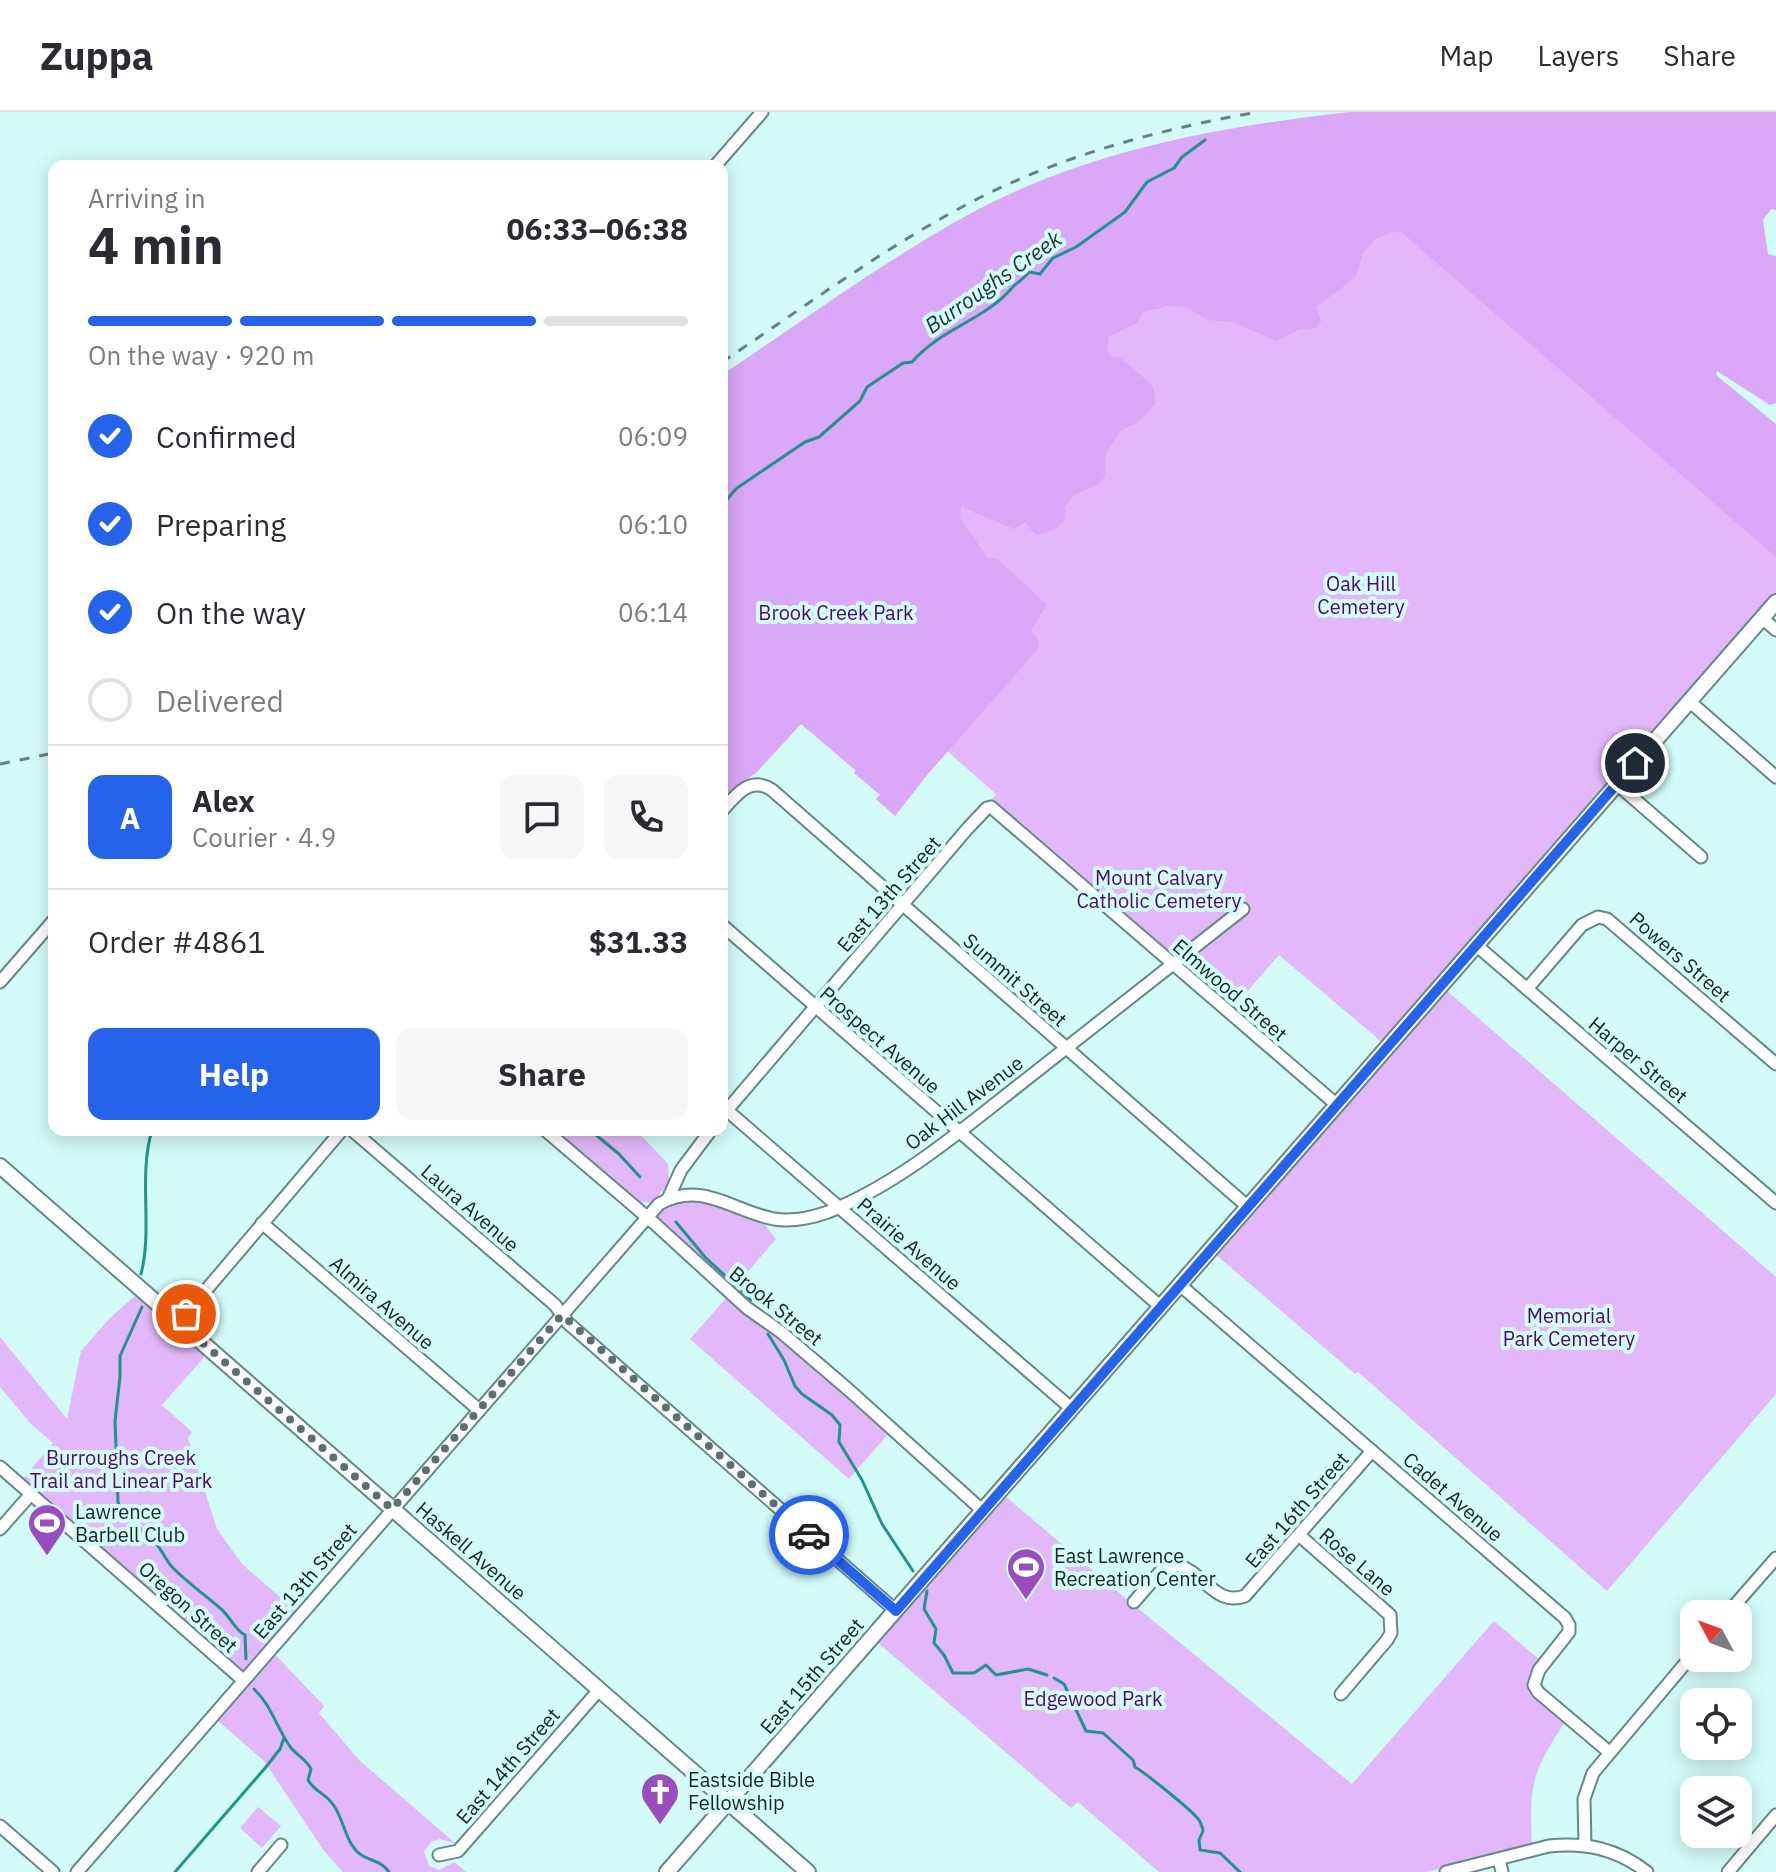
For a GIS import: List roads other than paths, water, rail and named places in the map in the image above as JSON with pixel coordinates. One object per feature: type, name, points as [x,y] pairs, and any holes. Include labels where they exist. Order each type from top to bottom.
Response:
[{"type":"main road","name":"East 15th Street","points":[[667,1872],[1776,602]]},
{"type":"main road","name":"Haskell Avenue","points":[[0,1166],[808,1872]]},
{"type":"street","points":[[720,160],[762,112]]},
{"type":"street","points":[[1762,618],[1776,630]]},
{"type":"street","points":[[1689,701],[1776,777]]},
{"type":"street","name":"Summit Street","points":[[728,804],[738,792],[756,784],[772,790],[1248,1207]]},
{"type":"street","points":[[1617,784],[1701,857]]},
{"type":"street","name":"East 13th Street","points":[[728,1106],[968,828],[991,807]]},
{"type":"street","name":"Elmwood Street","points":[[991,807],[996,808],[1337,1105]]},
{"type":"street","name":"Oak Hill Avenue","points":[[668,1199],[683,1194],[705,1196],[774,1219],[789,1220],[838,1207],[905,1169],[959,1131],[1243,909]]},
{"type":"street","name":"Powers Street","points":[[1527,989],[1582,925],[1598,917],[1607,919],[1776,1064]]},
{"type":"street","points":[[0,982],[48,927]]},
{"type":"street","name":"Prospect Avenue","points":[[728,930],[1161,1307]]},
{"type":"street","name":"Harper Street","points":[[1476,945],[1776,1203]]},
{"type":"street","name":"Prairie Avenue","points":[[728,1114],[1072,1409]]},
{"type":"street","points":[[179,1322],[337,1136]]},
{"type":"street","name":"Laura Avenue","points":[[359,1136],[555,1305],[579,1334],[896,1611]]},
{"type":"street","name":"Brook Street","points":[[552,1136],[648,1217],[747,1308],[781,1332],[850,1391],[983,1511]]},
{"type":"street","name":"East 13th Street","points":[[77,1872],[659,1204],[668,1199],[681,1170],[706,1136]]},
{"type":"street","name":"Almira Avenue","points":[[262,1223],[479,1410]]},
{"type":"street","name":"Cadet Avenue","points":[[1180,1285],[1565,1618],[1569,1632],[1539,1670],[1534,1685],[1538,1692],[1609,1752]]},
{"type":"street","name":"East 16th Street","points":[[1134,1602],[1160,1572],[1177,1565],[1189,1569],[1223,1597],[1245,1596],[1372,1451]]},
{"type":"street","name":"Oregon Street","points":[[0,1467],[243,1680]]},
{"type":"street","points":[[0,1529],[31,1494]]},
{"type":"street","name":"Rose Lane","points":[[1299,1535],[1390,1615],[1391,1633],[1387,1640],[1341,1694]]},
{"type":"street","points":[[1739,1600],[1776,1558]]},
{"type":"street","points":[[1585,1845],[1584,1799],[1593,1773],[1680,1669]]},
{"type":"street","name":"East 14th Street","points":[[439,1855],[458,1851],[599,1690]]},
{"type":"street","points":[[1728,1872],[1776,1815]]},
{"type":"street","points":[[0,1826],[53,1872]]},
{"type":"street","points":[[258,1872],[281,1845]]},
{"type":"street","points":[[1446,1872],[1549,1846],[1585,1845],[1616,1853],[1647,1872]]},
{"type":"street","points":[[1499,1859],[1502,1872]]},
{"type":"waterway","name":"Burroughs Creek","points":[[728,498],[737,488],[805,442],[819,437],[860,401],[867,387],[903,363],[912,362],[936,341],[1000,300],[1029,272],[1040,274],[1053,258],[1076,247],[1125,212],[1147,182],[1174,168],[1182,157],[1205,140]]},
{"type":"waterway","name":"Burroughs Creek","points":[[141,1274],[146,1238],[146,1166],[151,1136]]},
{"type":"waterway","points":[[597,1136],[640,1177]]},
{"type":"waterway","points":[[676,1222],[705,1257],[751,1300]]},
{"type":"waterway","name":"Burroughs Creek","points":[[142,1307],[120,1356],[115,1421],[118,1502],[129,1521],[155,1542],[173,1568],[224,1611],[245,1635],[246,1659]]},
{"type":"waterway","points":[[768,1334],[795,1386],[840,1425],[839,1442],[862,1480],[882,1524],[913,1571]]},
{"type":"waterway","points":[[927,1591],[924,1609],[936,1629],[934,1643],[953,1673],[974,1673],[986,1665],[996,1675],[1028,1669],[1047,1675]]},
{"type":"waterway","points":[[1054,1678],[1064,1684],[1086,1731],[1103,1733],[1133,1760],[1135,1767],[1199,1820],[1203,1831],[1199,1840],[1200,1850],[1220,1853],[1240,1872]]},
{"type":"waterway","name":"Burroughs Creek","points":[[254,1689],[265,1702],[291,1748],[309,1765],[308,1780],[336,1808],[352,1845],[363,1856],[389,1872]]},
{"type":"waterway","points":[[175,1872],[266,1767],[280,1749],[284,1738]]},
{"type":"railway","points":[[728,358],[913,235],[1012,182],[1115,145],[1186,126],[1258,112]]},
{"type":"railway","points":[[0,764],[48,754]]},
{"type":"place","name":"Lawrence Barbell Club","points":[[47,1557]]},
{"type":"place","name":"East Lawrence Recreation Center","points":[[1026,1601]]},
{"type":"place","name":"Eastside Bible Fellowship","points":[[660,1826]]},
{"type":"park label","name":"Oak Hill Cemetery","points":[[1361,596]]},
{"type":"park label","name":"Brook Creek Park","points":[[836,613]]},
{"type":"park label","name":"Mount Calvary Catholic Cemetery","points":[[1159,890]]},
{"type":"park label","name":"Memorial Park Cemetery","points":[[1569,1328]]},
{"type":"park label","name":"Burroughs Creek Trail and Linear Park","points":[[121,1470]]},
{"type":"park label","name":"Edgewood Park","points":[[1093,1699]]}]
